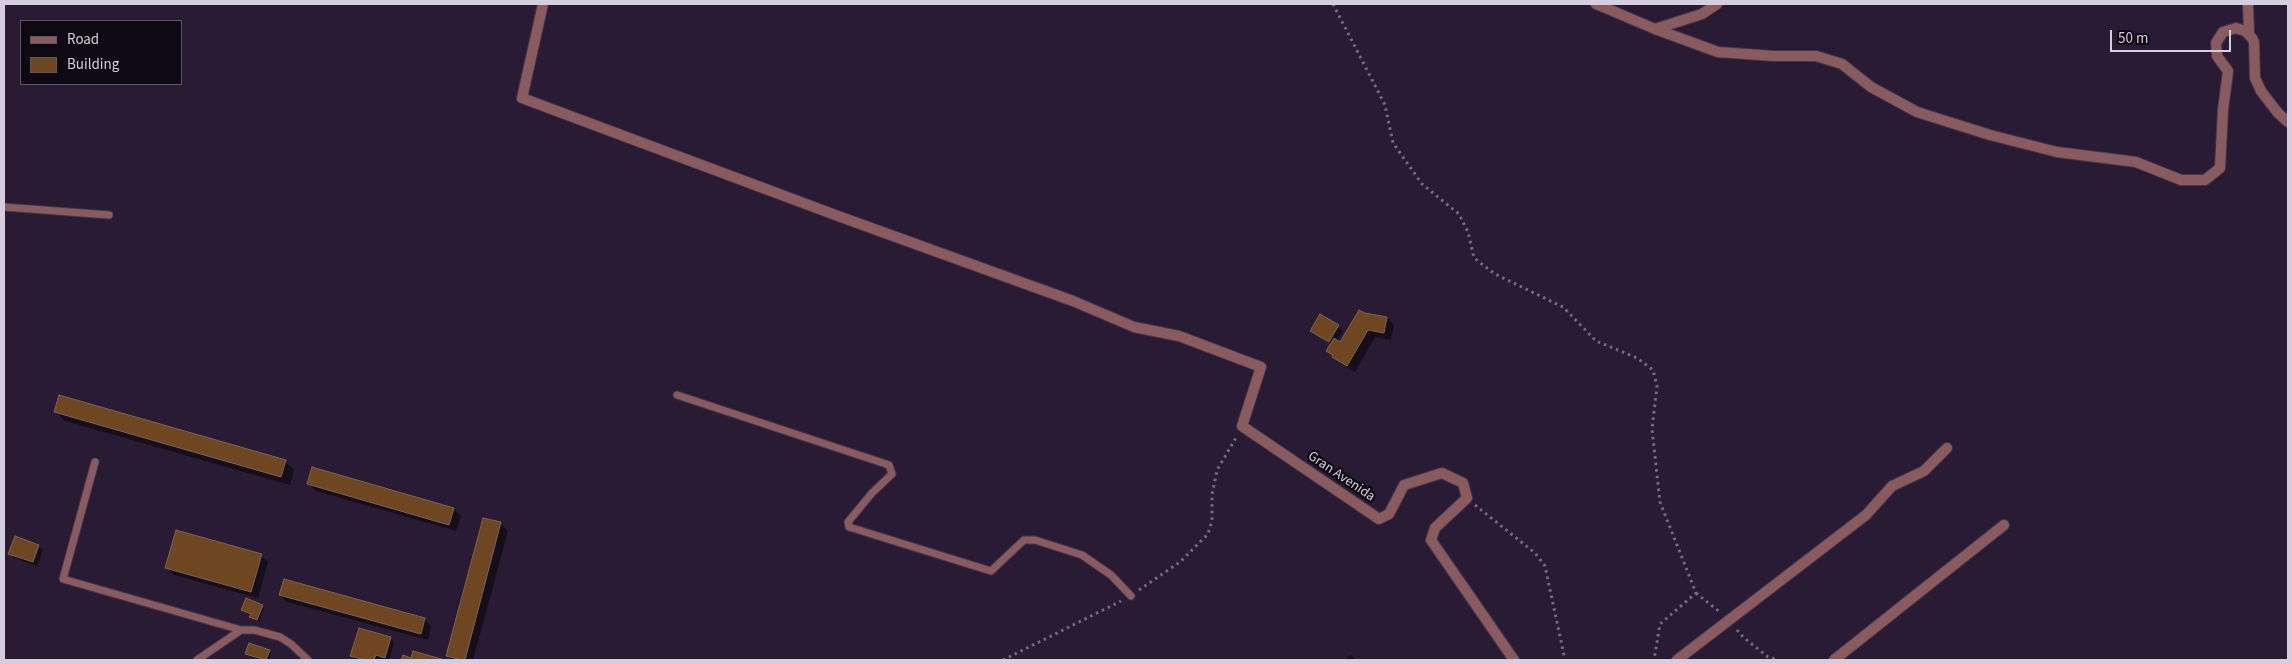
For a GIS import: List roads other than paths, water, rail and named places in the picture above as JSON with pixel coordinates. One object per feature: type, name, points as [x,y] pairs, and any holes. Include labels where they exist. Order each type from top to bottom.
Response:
[{"type":"street","name":"Gran Avenida","points":[[543,4],[522,98],[1073,301],[1134,327],[1179,336],[1261,367],[1242,426],[1380,519],[1389,514],[1404,484],[1442,473],[1463,483],[1466,498],[1435,528],[1431,540],[1514,660]]},
{"type":"street","points":[[1596,4],[1655,29],[1718,52],[1774,56],[1816,56],[1842,64],[1870,86],[1917,112],[1990,135],[2057,152],[2136,162],[2181,180],[2205,180],[2220,168],[2223,110],[2228,71],[2217,56],[2216,43],[2223,32],[2230,29],[2241,30],[2249,34]]},
{"type":"street","points":[[1655,29],[1702,14],[1717,4]]},
{"type":"street","points":[[2248,4],[2249,34],[2254,42],[2255,78],[2261,91],[2278,113],[2288,122]]},
{"type":"street","points":[[1677,660],[1866,515],[1892,486],[1924,472],[1947,448]]},
{"type":"street","points":[[1834,660],[2004,525]]},
{"type":"lane","points":[[4,207],[109,215]]},
{"type":"lane","points":[[677,395],[889,465],[892,474],[872,493],[848,522],[849,527],[991,571],[1024,540],[1036,540],[1082,555],[1111,575],[1131,596]]},
{"type":"lane","points":[[95,462],[63,579],[241,630],[254,630],[280,637],[296,648],[308,660]]},
{"type":"lane","points":[[197,660],[241,630]]}]
